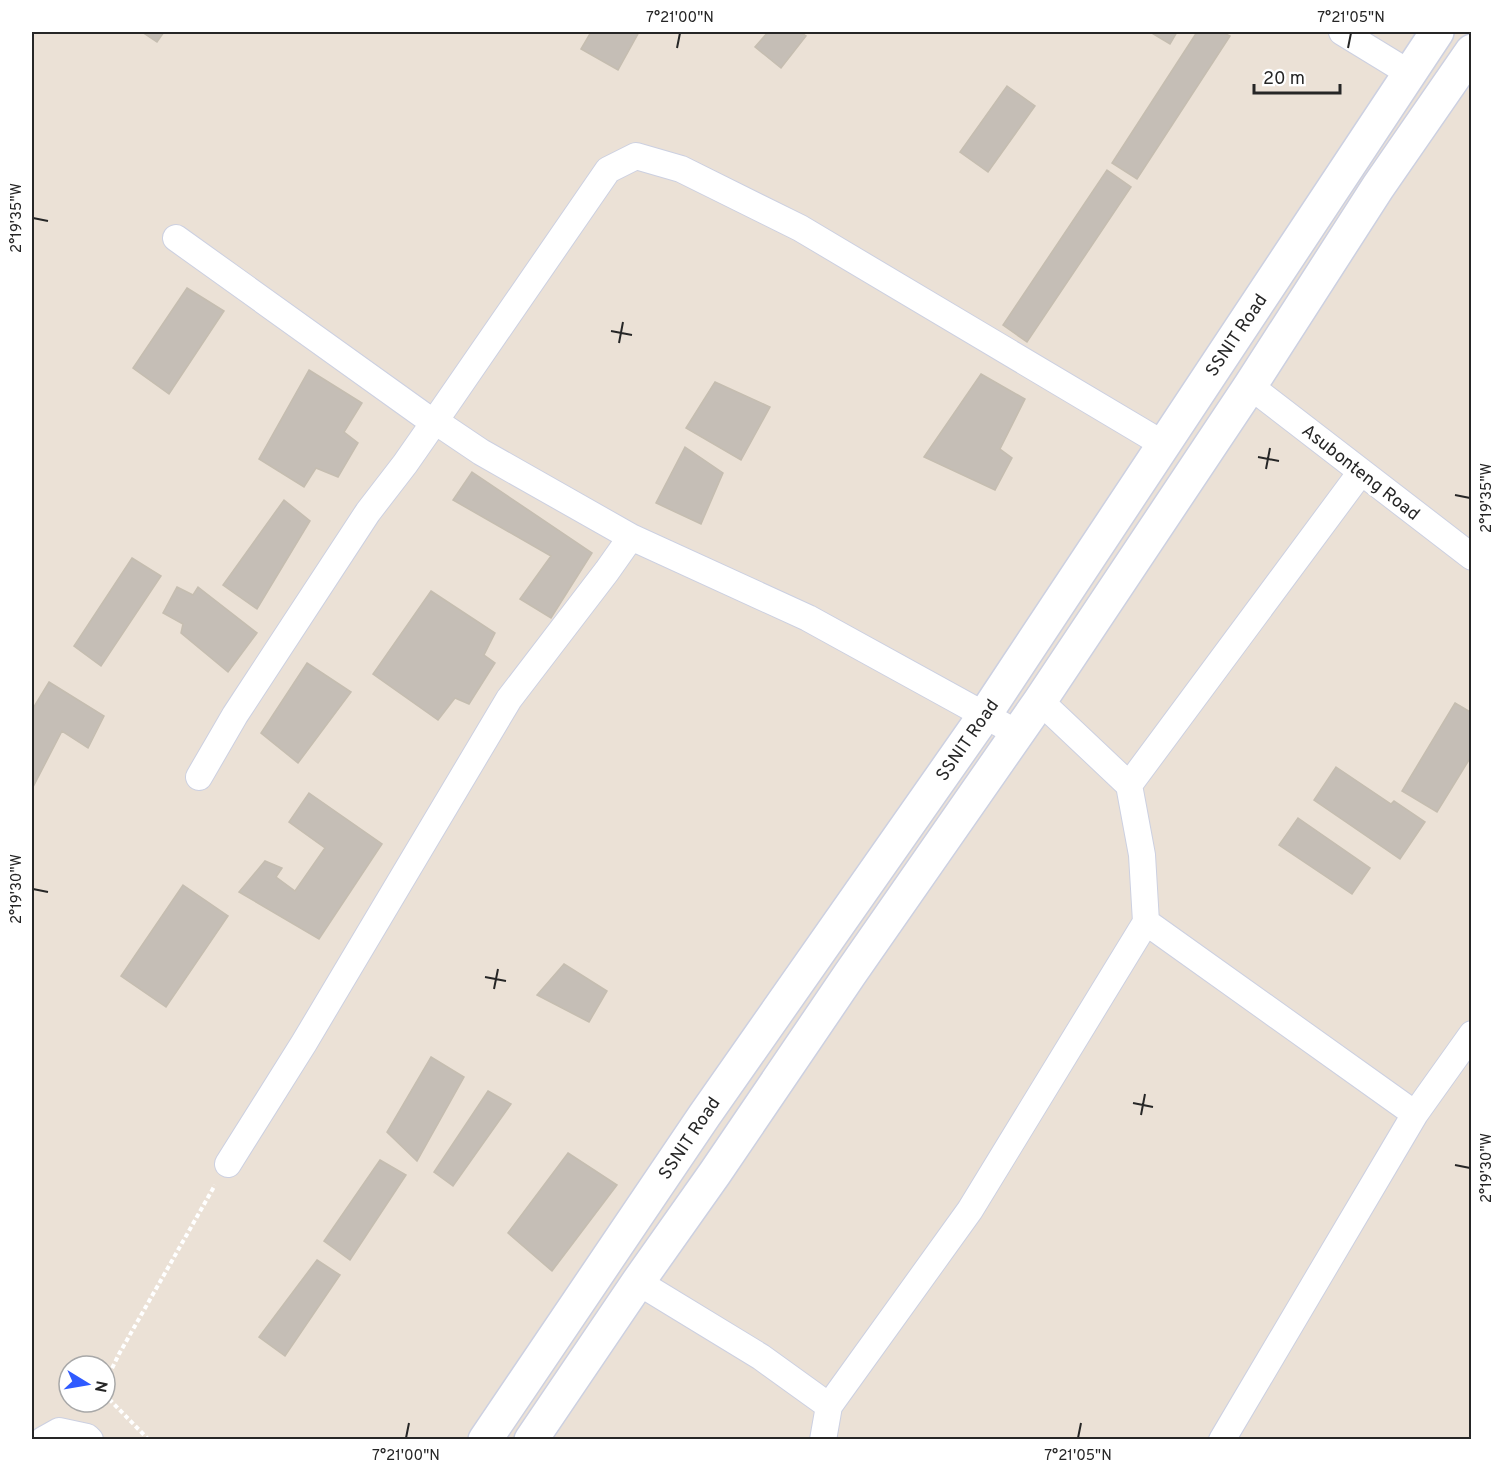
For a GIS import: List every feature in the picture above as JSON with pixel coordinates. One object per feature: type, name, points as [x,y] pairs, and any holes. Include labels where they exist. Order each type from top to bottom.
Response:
[{"type":"street","points":[[1342,32],[1409,73]]},
{"type":"street","name":"SSNIT Road","points":[[485,1440],[704,1116],[984,716],[1437,32]]},
{"type":"street","name":"SSNIT Road","points":[[531,1440],[1040,701],[1250,386],[1378,187],[1472,51]]},
{"type":"street","points":[[199,777],[235,715],[368,512],[405,464],[608,170],[636,156],[681,169],[800,228],[1163,444]]},
{"type":"street","points":[[176,238],[434,422],[481,452],[631,537],[808,618],[1017,734]]},
{"type":"street","name":"Asubonteng Road","points":[[1250,386],[1472,557]]},
{"type":"street","points":[[1129,785],[1361,472]]},
{"type":"street","points":[[228,1164],[304,1043],[509,699],[631,537]]},
{"type":"street","points":[[823,1440],[829,1406],[970,1210],[1146,922],[1142,855],[1129,785],[1040,701]]},
{"type":"street","points":[[885,858],[916,879]]},
{"type":"street","points":[[1146,922],[1415,1114]]},
{"type":"street","points":[[1222,1440],[1415,1114],[1472,1034]]},
{"type":"street","points":[[638,1282],[761,1357],[829,1406]]},
{"type":"street","points":[[44,1440],[59,1431],[87,1437],[90,1440]]},
{"type":"path","points":[[149,1440],[110,1400],[105,1383],[118,1354],[228,1164]]},
{"type":"building","points":[[142,32],[164,32],[157,42]]},
{"type":"building","points":[[591,32],[639,32],[618,70],[581,49]]},
{"type":"building","points":[[768,32],[800,32],[806,36],[781,68],[755,47]]},
{"type":"building","points":[[1150,32],[1177,32],[1170,44]]},
{"type":"building","points":[[1197,32],[1222,32],[1230,36],[1137,179],[1112,163]]},
{"type":"building","points":[[1007,86],[1035,106],[988,172],[960,152]]},
{"type":"building","points":[[1107,170],[1131,187],[1027,342],[1003,325]]},
{"type":"building","points":[[187,288],[224,311],[169,394],[133,368]]},
{"type":"building","points":[[309,370],[362,403],[344,432],[358,443],[338,477],[316,468],[304,487],[259,459]]},
{"type":"building","points":[[981,374],[1025,399],[1000,449],[1012,458],[995,490],[924,457]]},
{"type":"building","points":[[715,382],[770,407],[741,460],[686,428]]},
{"type":"building","points":[[685,447],[723,473],[701,524],[656,503]]},
{"type":"building","points":[[472,472],[592,553],[551,618],[520,599],[551,556],[453,500]]},
{"type":"building","points":[[284,500],[310,521],[257,609],[223,585]]},
{"type":"building","points":[[132,558],[161,576],[101,666],[74,646]]},
{"type":"building","points":[[177,587],[193,595],[198,587],[257,633],[228,672],[181,633],[183,624],[163,613]]},
{"type":"building","points":[[431,591],[495,633],[484,655],[495,663],[469,704],[455,698],[438,720],[373,674]]},
{"type":"building","points":[[307,663],[351,692],[298,763],[261,733]]},
{"type":"building","points":[[49,682],[104,716],[88,748],[62,731],[32,789],[32,710]]},
{"type":"building","points":[[1455,703],[1472,713],[1472,755],[1437,812],[1402,791]]},
{"type":"building","points":[[1336,767],[1391,804],[1394,801],[1425,822],[1400,859],[1314,800]]},
{"type":"building","points":[[309,793],[382,844],[319,939],[239,892],[265,861],[282,868],[276,877],[295,891],[325,848],[289,822]]},
{"type":"building","points":[[1298,818],[1370,868],[1352,894],[1279,845]]},
{"type":"building","points":[[183,885],[228,916],[166,1007],[121,976]]},
{"type":"building","points":[[564,964],[607,991],[589,1022],[537,995]]},
{"type":"building","points":[[431,1057],[464,1077],[417,1161],[387,1132]]},
{"type":"building","points":[[488,1091],[511,1104],[453,1186],[434,1172]]},
{"type":"building","points":[[568,1153],[617,1185],[552,1271],[508,1233]]},
{"type":"building","points":[[380,1160],[406,1175],[350,1260],[324,1241]]},
{"type":"building","points":[[317,1260],[340,1275],[285,1356],[259,1337]]}]
